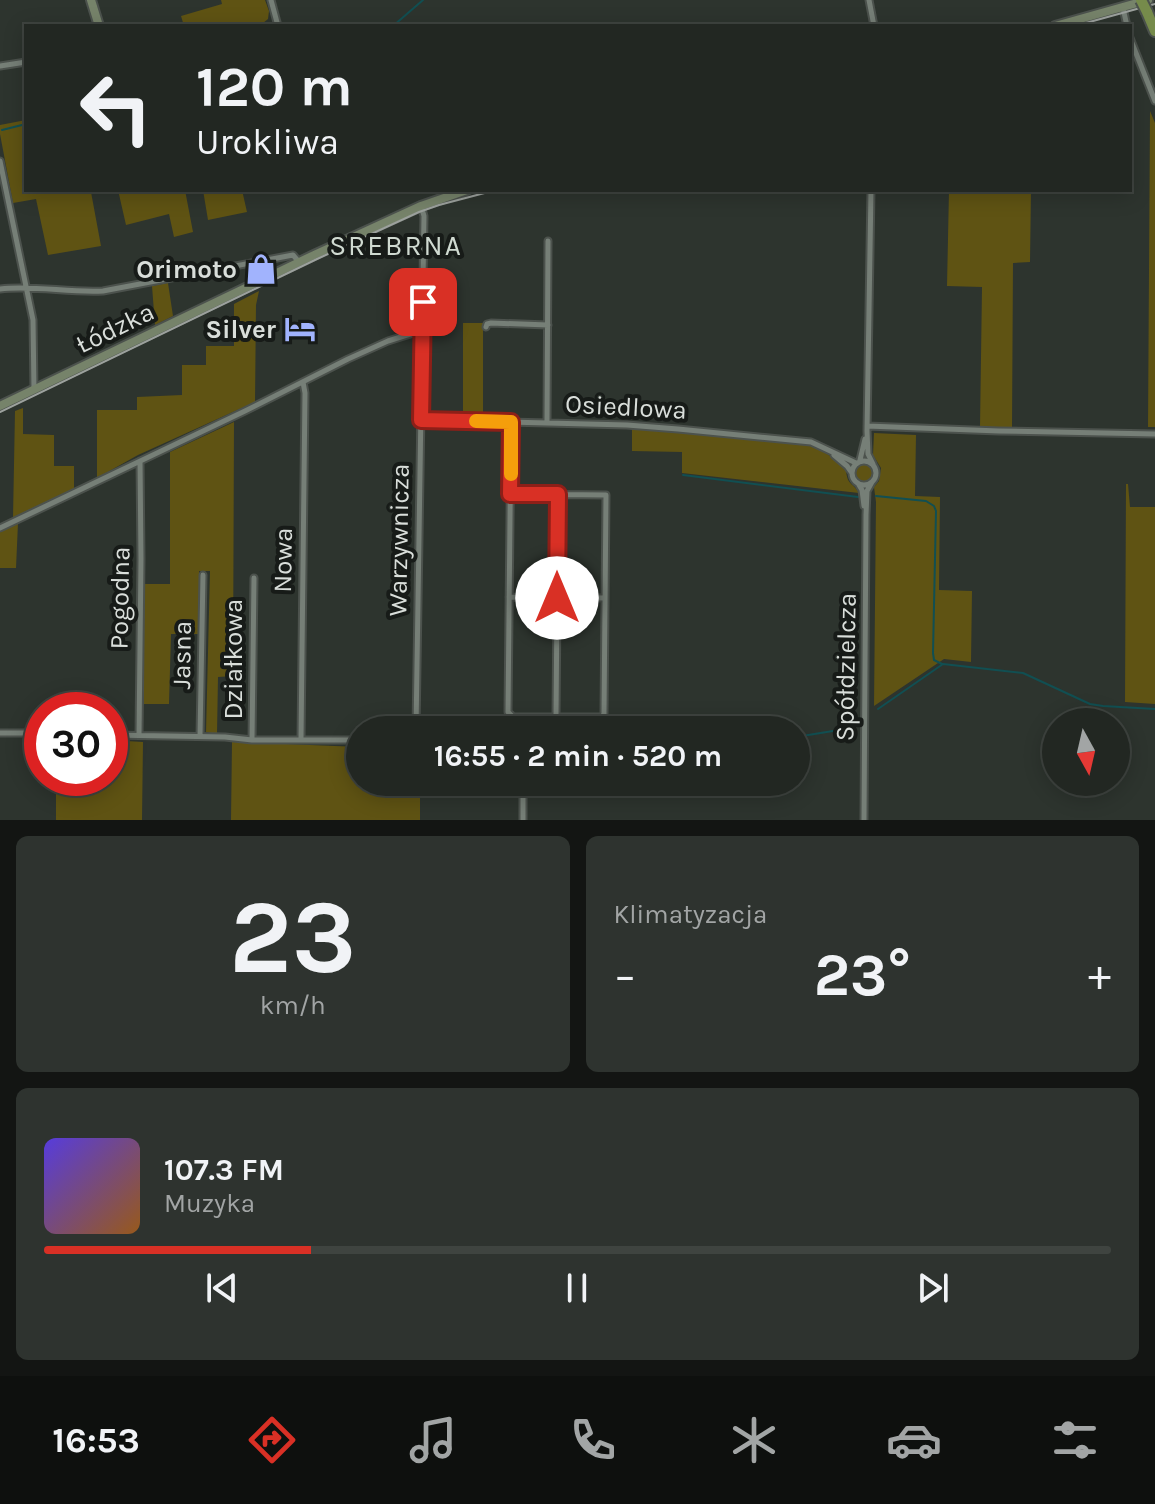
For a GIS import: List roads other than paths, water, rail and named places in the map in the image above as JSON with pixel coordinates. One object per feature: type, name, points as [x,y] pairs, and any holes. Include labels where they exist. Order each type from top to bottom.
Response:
[{"type":"highway","points":[[1141,0],[1155,31]]},
{"type":"main road","points":[[91,0],[98,24]]},
{"type":"main road","points":[[1062,24],[1148,0]]},
{"type":"main road","name":"Łódzka","points":[[0,406],[421,206],[434,196],[456,192]]},
{"type":"street","points":[[271,0],[277,24]]},
{"type":"street","points":[[869,0],[874,24]]},
{"type":"street","points":[[1122,7],[1126,24]]},
{"type":"street","points":[[1132,45],[1155,101]]},
{"type":"street","points":[[0,66],[24,62]]},
{"type":"street","points":[[0,161],[33,324],[34,390]]},
{"type":"street","points":[[866,515],[867,491],[877,474],[868,454],[867,428],[871,192]]},
{"type":"street","name":"Warzywnicza","points":[[416,716],[423,330],[424,214],[421,206]]},
{"type":"street","points":[[547,423],[548,241]]},
{"type":"street","points":[[0,289],[103,291],[293,255],[299,262]]},
{"type":"street","points":[[486,327],[491,323],[548,325]]},
{"type":"street","points":[[0,528],[388,341],[423,330]]},
{"type":"street","name":"Nowa","points":[[301,739],[303,382]]},
{"type":"street","name":"Osiedlowa","points":[[421,420],[678,429],[816,443],[858,462]]},
{"type":"street","points":[[510,716],[511,422]]},
{"type":"street","points":[[867,428],[1155,434]]},
{"type":"street","points":[[852,473],[863,451],[867,428]]},
{"type":"street","points":[[827,449],[852,473],[862,490],[866,515]]},
{"type":"street","points":[[847,458],[863,451]]},
{"type":"street","name":"Pogodna","points":[[139,735],[140,461]]},
{"type":"street","points":[[858,462],[873,464]]},
{"type":"street","points":[[855,482],[865,485],[872,482]]},
{"type":"street","points":[[510,494],[558,494],[606,495],[603,715],[556,716],[558,494]]},
{"type":"street","name":"Spółdzielcza","points":[[864,820],[866,515]]},
{"type":"street","name":"Jasna","points":[[200,736],[203,575]]},
{"type":"street","name":"Działkowa","points":[[252,740],[254,578]]},
{"type":"street","points":[[509,597],[605,598]]},
{"type":"street","points":[[0,733],[24,733]]},
{"type":"street","name":"Działkowa","points":[[128,735],[346,740]]},
{"type":"street","points":[[523,796],[523,820]]},
{"type":"waterway","points":[[395,24],[423,0]]},
{"type":"waterway","points":[[2,130],[24,124]]},
{"type":"waterway","points":[[683,475],[858,497]]},
{"type":"waterway","points":[[876,496],[926,501],[936,511],[933,653],[934,660],[942,664]]},
{"type":"waterway","points":[[878,709],[943,664],[1023,673],[1090,704],[1155,709]]},
{"type":"waterway","points":[[810,735],[839,730],[858,719]]},
{"type":"tram line","points":[[1082,24],[1155,4]]},
{"type":"tram line","points":[[0,412],[419,212],[488,192]]},
{"type":"place","name":"Orimoto","points":[[261,269]]},
{"type":"place","name":"Silver","points":[[300,329]]},
{"type":"district","name":"SREBRNA","points":[[396,245]]}]
